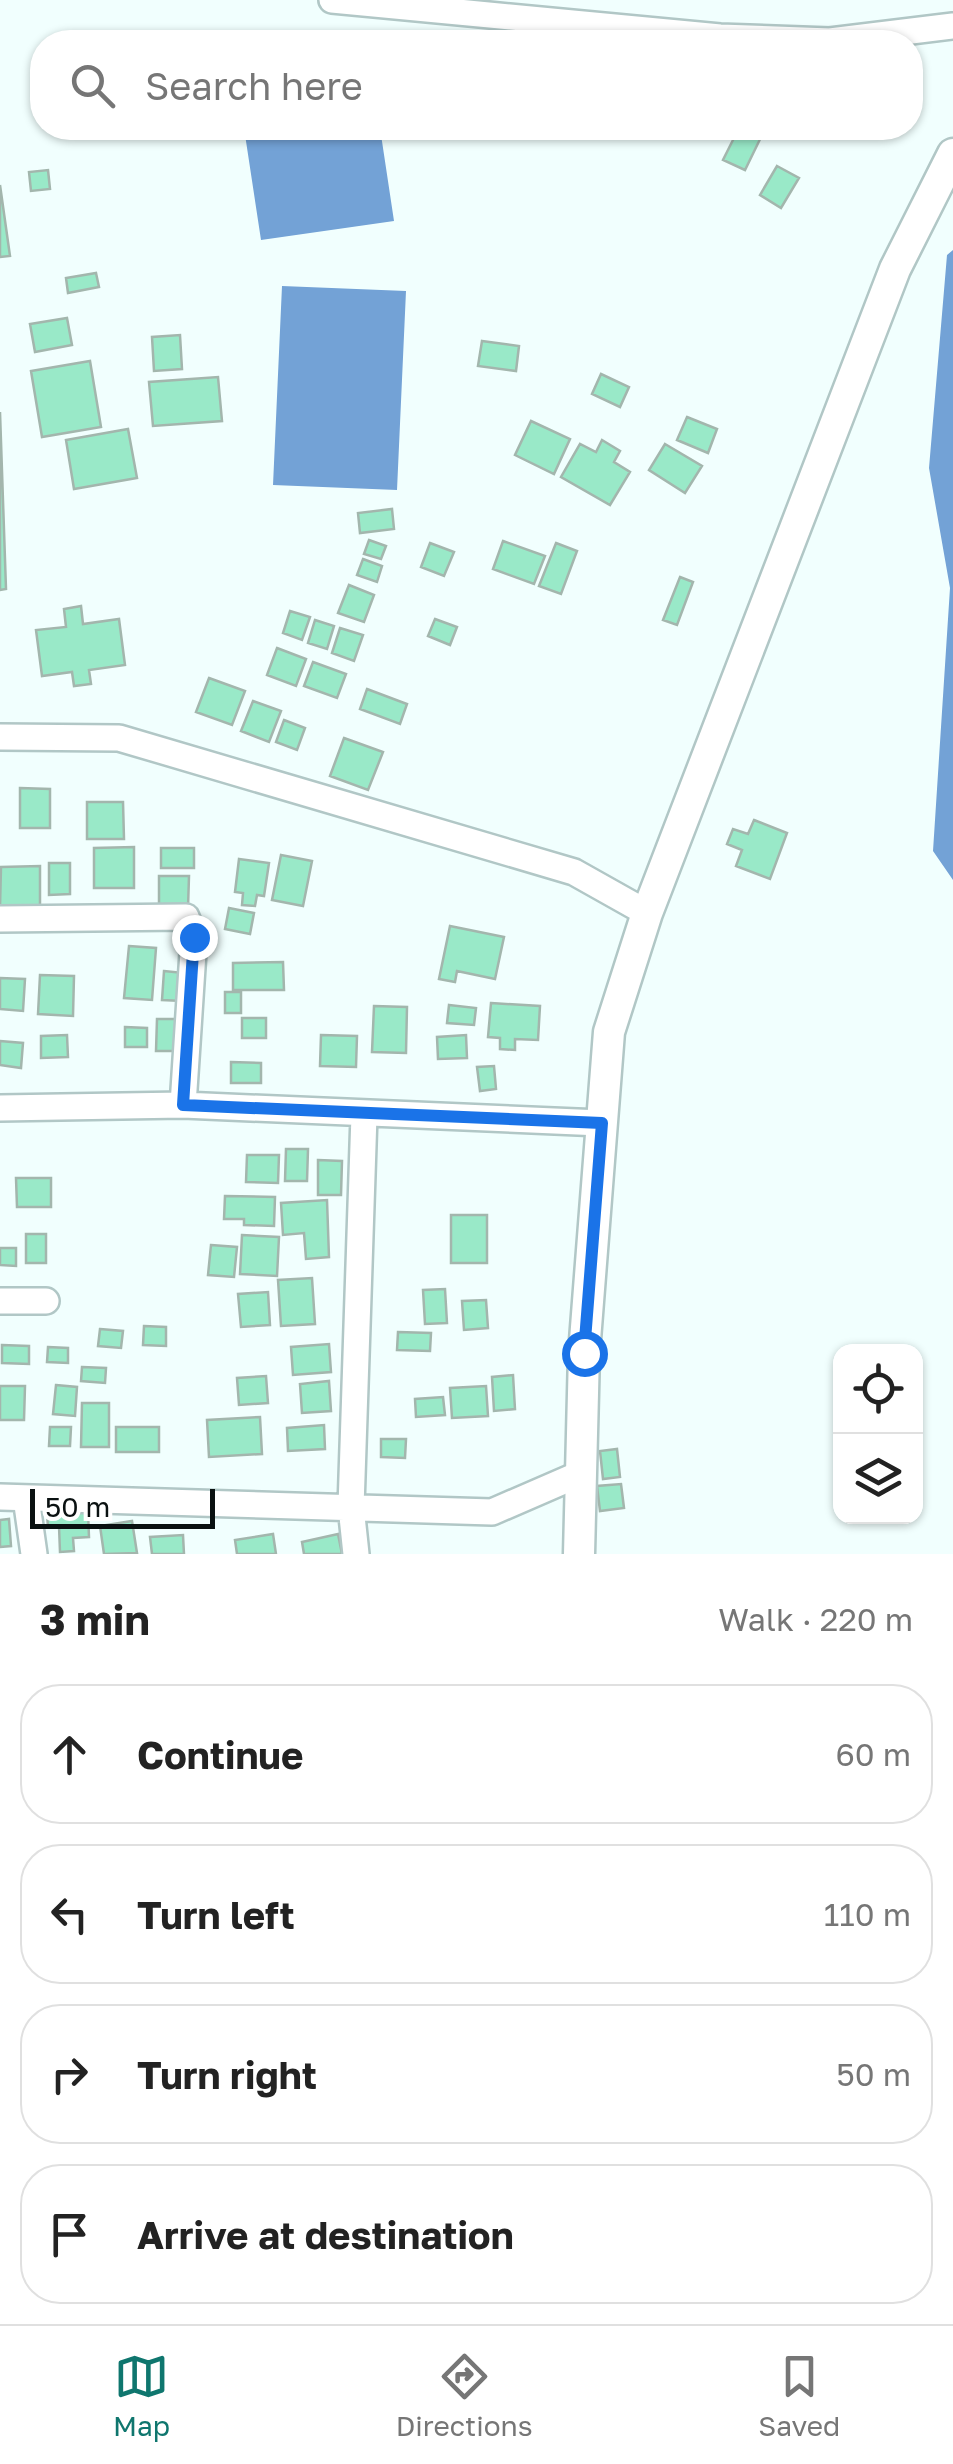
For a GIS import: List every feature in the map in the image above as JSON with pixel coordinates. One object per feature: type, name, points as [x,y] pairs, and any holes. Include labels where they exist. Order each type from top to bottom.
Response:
[{"type":"street","points":[[332,0],[655,30]]},
{"type":"street","points":[[920,30],[953,26]]},
{"type":"street","points":[[579,1554],[584,1353],[608,1032],[647,913],[895,269],[953,154]]},
{"type":"street","points":[[0,737],[118,738],[574,872],[647,913]]},
{"type":"street","points":[[0,918],[186,917],[194,937],[183,1105]]},
{"type":"street","points":[[0,1108],[183,1105],[602,1123]]},
{"type":"street","points":[[356,1554],[351,1507],[364,1115]]},
{"type":"street","points":[[0,1300],[46,1300]]},
{"type":"street","points":[[34,1554],[13,1497],[492,1512],[582,1473]]},
{"type":"water","points":[[246,140],[382,140],[394,221],[261,240]]},
{"type":"water","points":[[953,250],[953,880],[933,851],[950,588],[929,468],[947,255]]},
{"type":"water","points":[[282,286],[406,291],[397,490],[273,485]]},
{"type":"building","points":[[733,140],[760,140],[745,170],[723,160]]},
{"type":"building","points":[[777,166],[799,178],[781,208],[760,195]]},
{"type":"building","points":[[48,170],[50,189],[31,191],[29,172]]},
{"type":"building","points":[[0,185],[10,256],[0,257]]},
{"type":"building","points":[[96,273],[99,287],[68,293],[66,278]]},
{"type":"building","points":[[67,318],[72,345],[35,352],[30,324]]},
{"type":"building","points":[[180,335],[182,369],[154,371],[152,337]]},
{"type":"building","points":[[482,341],[519,346],[516,371],[478,366]]},
{"type":"building","points":[[90,361],[101,427],[42,437],[31,371]]},
{"type":"building","points":[[601,374],[629,387],[620,407],[592,394]]},
{"type":"building","points":[[218,377],[222,421],[153,426],[149,382]]},
{"type":"building","points":[[0,412],[6,589],[0,590]]},
{"type":"building","points":[[687,417],[717,429],[708,453],[677,440]]},
{"type":"building","points":[[531,421],[570,439],[554,474],[515,455]]},
{"type":"building","points":[[128,429],[137,478],[74,489],[66,440]]},
{"type":"building","points":[[602,440],[620,451],[614,462],[630,472],[610,505],[561,477],[580,444],[596,452]]},
{"type":"building","points":[[665,444],[702,466],[685,493],[649,470]]},
{"type":"building","points":[[392,509],[394,529],[360,533],[358,513]]},
{"type":"building","points":[[369,540],[386,546],[381,559],[364,554]]},
{"type":"building","points":[[503,541],[545,556],[534,584],[493,569]]},
{"type":"building","points":[[430,543],[454,552],[444,576],[421,567]]},
{"type":"building","points":[[556,543],[577,551],[561,594],[539,586]]},
{"type":"building","points":[[363,559],[382,566],[377,582],[357,575]]},
{"type":"building","points":[[680,577],[693,582],[677,625],[663,620]]},
{"type":"building","points":[[349,585],[374,595],[364,622],[338,613]]},
{"type":"building","points":[[81,606],[83,624],[119,619],[125,665],[89,670],[91,684],[74,686],[72,672],[42,676],[36,630],[66,627],[64,609]]},
{"type":"building","points":[[290,611],[310,617],[302,640],[283,633]]},
{"type":"building","points":[[435,619],[457,627],[450,645],[428,636]]},
{"type":"building","points":[[315,620],[334,626],[327,649],[308,643]]},
{"type":"building","points":[[340,628],[363,635],[354,661],[332,653]]},
{"type":"building","points":[[277,648],[306,659],[296,686],[267,675]]},
{"type":"building","points":[[313,662],[346,674],[337,698],[304,686]]},
{"type":"building","points":[[209,678],[245,691],[232,725],[196,712]]},
{"type":"building","points":[[367,689],[407,704],[400,724],[360,709]]},
{"type":"building","points":[[253,701],[281,711],[269,742],[241,731]]},
{"type":"building","points":[[284,720],[305,728],[297,750],[276,742]]},
{"type":"building","points":[[344,738],[383,752],[368,790],[330,776]]},
{"type":"building","points":[[20,788],[50,789],[50,828],[20,828]]},
{"type":"building","points":[[87,802],[123,802],[124,839],[87,839]]},
{"type":"building","points":[[754,820],[787,833],[770,879],[736,866],[742,850],[727,844],[733,829],[748,834]]},
{"type":"building","points":[[134,847],[134,888],[94,888],[94,848]]},
{"type":"building","points":[[161,848],[194,848],[194,868],[161,868]]},
{"type":"building","points":[[281,855],[312,861],[303,906],[272,900]]},
{"type":"building","points":[[239,859],[269,863],[264,896],[257,895],[255,906],[242,905],[243,893],[235,892]]},
{"type":"building","points":[[49,863],[70,863],[70,894],[49,895]]},
{"type":"building","points":[[40,866],[40,907],[0,907],[1,867]]},
{"type":"building","points":[[159,876],[189,876],[188,908],[159,908]]},
{"type":"building","points":[[229,908],[254,913],[250,934],[225,929]]},
{"type":"building","points":[[450,926],[504,937],[495,979],[457,971],[455,982],[439,979]]},
{"type":"building","points":[[129,946],[156,948],[152,1000],[124,998]]},
{"type":"building","points":[[283,962],[284,990],[233,990],[233,963]]},
{"type":"building","points":[[164,971],[184,973],[182,1001],[162,1000]]},
{"type":"building","points":[[40,975],[74,976],[73,1016],[38,1014]]},
{"type":"building","points":[[0,978],[25,979],[23,1011],[0,1009]]},
{"type":"building","points":[[225,992],[241,992],[241,1013],[225,1013]]},
{"type":"building","points":[[491,1003],[540,1006],[538,1040],[515,1039],[515,1050],[500,1049],[500,1038],[488,1037]]},
{"type":"building","points":[[449,1005],[476,1008],[474,1025],[447,1023]]},
{"type":"building","points":[[374,1006],[407,1007],[406,1053],[372,1052]]},
{"type":"building","points":[[242,1018],[266,1018],[266,1038],[242,1038]]},
{"type":"building","points":[[157,1019],[183,1019],[183,1051],[156,1051]]},
{"type":"building","points":[[125,1027],[147,1028],[147,1047],[125,1047]]},
{"type":"building","points":[[67,1035],[68,1057],[41,1058],[41,1036]]},
{"type":"building","points":[[321,1035],[357,1036],[356,1067],[320,1066]]},
{"type":"building","points":[[466,1035],[467,1058],[438,1059],[437,1037]]},
{"type":"building","points":[[0,1041],[23,1043],[21,1068],[0,1065]]},
{"type":"building","points":[[231,1062],[261,1063],[261,1083],[231,1083]]},
{"type":"building","points":[[494,1066],[496,1089],[480,1091],[477,1067]]},
{"type":"building","points":[[286,1149],[308,1149],[307,1181],[285,1181]]},
{"type":"building","points":[[247,1155],[279,1155],[278,1183],[246,1182]]},
{"type":"building","points":[[318,1160],[342,1161],[341,1195],[318,1195]]},
{"type":"building","points":[[16,1178],[51,1178],[51,1207],[17,1207]]},
{"type":"building","points":[[225,1196],[275,1197],[274,1226],[244,1225],[244,1219],[224,1219]]},
{"type":"building","points":[[327,1200],[329,1257],[306,1259],[304,1233],[283,1235],[281,1203]]},
{"type":"building","points":[[451,1215],[487,1215],[487,1263],[451,1263]]},
{"type":"building","points":[[26,1234],[46,1234],[46,1263],[26,1263]]},
{"type":"building","points":[[242,1235],[279,1237],[277,1276],[240,1274]]},
{"type":"building","points":[[211,1245],[237,1247],[234,1277],[208,1275]]},
{"type":"building","points":[[0,1248],[16,1248],[16,1266],[0,1265]]},
{"type":"building","points":[[312,1278],[315,1324],[281,1326],[278,1280]]},
{"type":"building","points":[[445,1289],[447,1323],[425,1324],[423,1290]]},
{"type":"building","points":[[268,1292],[270,1325],[241,1327],[238,1294]]},
{"type":"building","points":[[486,1300],[488,1328],[464,1330],[462,1301]]},
{"type":"building","points":[[144,1326],[166,1327],[166,1346],[143,1345]]},
{"type":"building","points":[[100,1329],[123,1331],[121,1348],[98,1346]]},
{"type":"building","points":[[398,1332],[431,1333],[430,1351],[397,1350]]},
{"type":"building","points":[[329,1344],[331,1372],[293,1375],[291,1347]]},
{"type":"building","points":[[2,1345],[29,1346],[29,1364],[2,1363]]},
{"type":"building","points":[[48,1347],[68,1348],[68,1363],[47,1362]]},
{"type":"building","points":[[82,1367],[106,1368],[105,1383],[81,1381]]},
{"type":"building","points":[[513,1375],[515,1409],[494,1411],[492,1377]]},
{"type":"building","points":[[266,1376],[268,1403],[239,1405],[237,1378]]},
{"type":"building","points":[[329,1381],[331,1411],[302,1413],[300,1384]]},
{"type":"building","points":[[56,1385],[77,1387],[75,1416],[53,1414]]},
{"type":"building","points":[[0,1386],[25,1386],[24,1420],[0,1420]]},
{"type":"building","points":[[486,1386],[488,1416],[452,1418],[450,1388]]},
{"type":"building","points":[[443,1397],[445,1415],[416,1417],[415,1399]]},
{"type":"building","points":[[82,1403],[109,1403],[109,1447],[81,1447]]},
{"type":"building","points":[[260,1417],[262,1454],[209,1457],[207,1420]]},
{"type":"building","points":[[324,1425],[325,1449],[288,1451],[287,1428]]},
{"type":"building","points":[[50,1427],[71,1427],[70,1446],[49,1446]]},
{"type":"building","points":[[116,1427],[159,1427],[159,1452],[116,1452]]},
{"type":"building","points":[[381,1439],[406,1439],[405,1458],[381,1457]]},
{"type":"building","points":[[617,1449],[620,1477],[603,1479],[600,1451]]},
{"type":"building","points":[[621,1484],[624,1508],[600,1511],[597,1486]]},
{"type":"building","points":[[88,1512],[89,1537],[73,1538],[74,1551],[60,1552],[59,1526],[48,1527],[47,1514]]},
{"type":"building","points":[[9,1519],[11,1546],[0,1547],[0,1520]]},
{"type":"building","points":[[132,1521],[137,1553],[104,1554],[100,1526]]},
{"type":"building","points":[[273,1534],[276,1554],[237,1554],[235,1540]]},
{"type":"building","points":[[338,1534],[342,1554],[304,1554],[302,1542]]},
{"type":"building","points":[[183,1535],[184,1554],[152,1554],[150,1537]]},
{"type":"route","points":[[194,937],[183,1105],[602,1123],[584,1353]]}]
